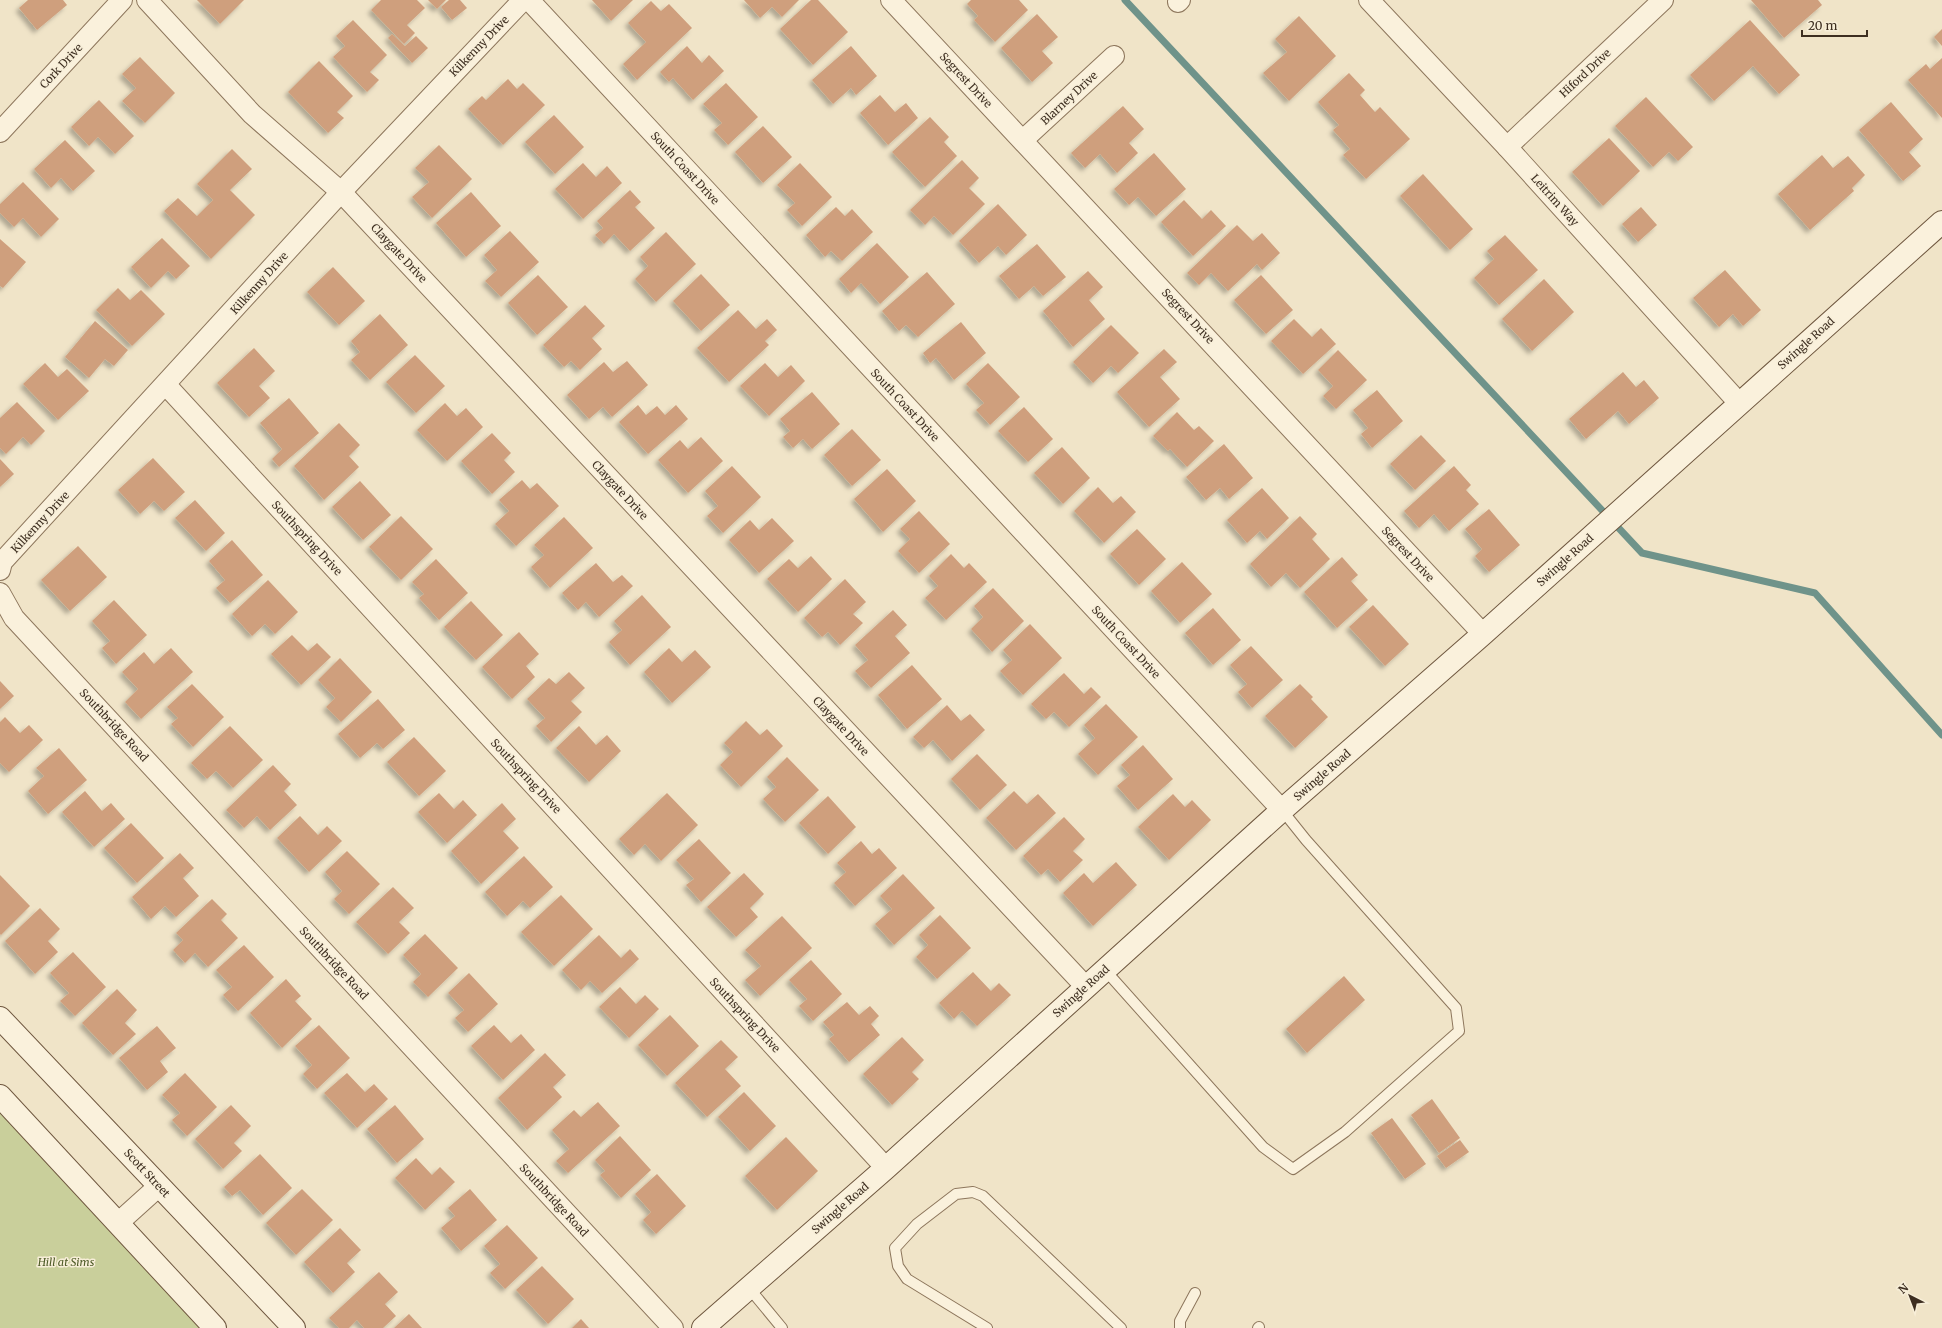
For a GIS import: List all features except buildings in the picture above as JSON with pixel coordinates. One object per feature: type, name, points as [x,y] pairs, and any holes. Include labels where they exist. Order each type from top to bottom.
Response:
[{"type":"street","name":"Cork Drive","points":[[0,132],[122,0]]},
{"type":"street","name":"Claygate Drive","points":[[147,0],[252,114],[341,192],[1086,987]]},
{"type":"street","name":"Kilkenny Drive","points":[[0,570],[2,562],[166,385],[341,192],[523,0]]},
{"type":"street","name":"South Coast Drive","points":[[529,0],[1282,810]]},
{"type":"street","name":"Segrest Drive","points":[[891,0],[1024,140],[1483,634]]},
{"type":"street","name":"Leitrim Way","points":[[1369,0],[1507,147],[1739,403]]},
{"type":"street","name":"Hiford Drive","points":[[1507,147],[1663,0]]},
{"type":"street","name":"Blarney Drive","points":[[1024,140],[1114,56]]},
{"type":"street","name":"Swingle Road","points":[[703,1328],[886,1168],[1282,810],[1483,634],[1942,222]]},
{"type":"street","name":"Southspring Drive","points":[[166,385],[886,1168]]},
{"type":"street","name":"Southbridge Road","points":[[0,593],[14,618],[673,1328]]},
{"type":"street","name":"Scott Street","points":[[0,1018],[294,1328]]},
{"type":"street","points":[[0,1096],[215,1328]]},
{"type":"street","points":[[118,1223],[159,1186]]},
{"type":"lane","points":[[1105,970],[1263,1147],[1293,1169],[1345,1132],[1459,1031],[1456,1008],[1306,840],[1282,810]]},
{"type":"lane","points":[[987,1328],[907,1279],[898,1266],[895,1248],[917,1224],[956,1194],[973,1192],[983,1196],[1121,1328]]},
{"type":"lane","points":[[749,1288],[782,1328]]},
{"type":"lane","points":[[1180,1328],[1180,1321],[1195,1293]]},
{"type":"green space","name":"Hill at Sims","points":[[0,1093],[213,1328],[0,1328]]},
{"type":"waterway","points":[[1125,0],[1642,553],[1815,593],[1942,735]]}]
